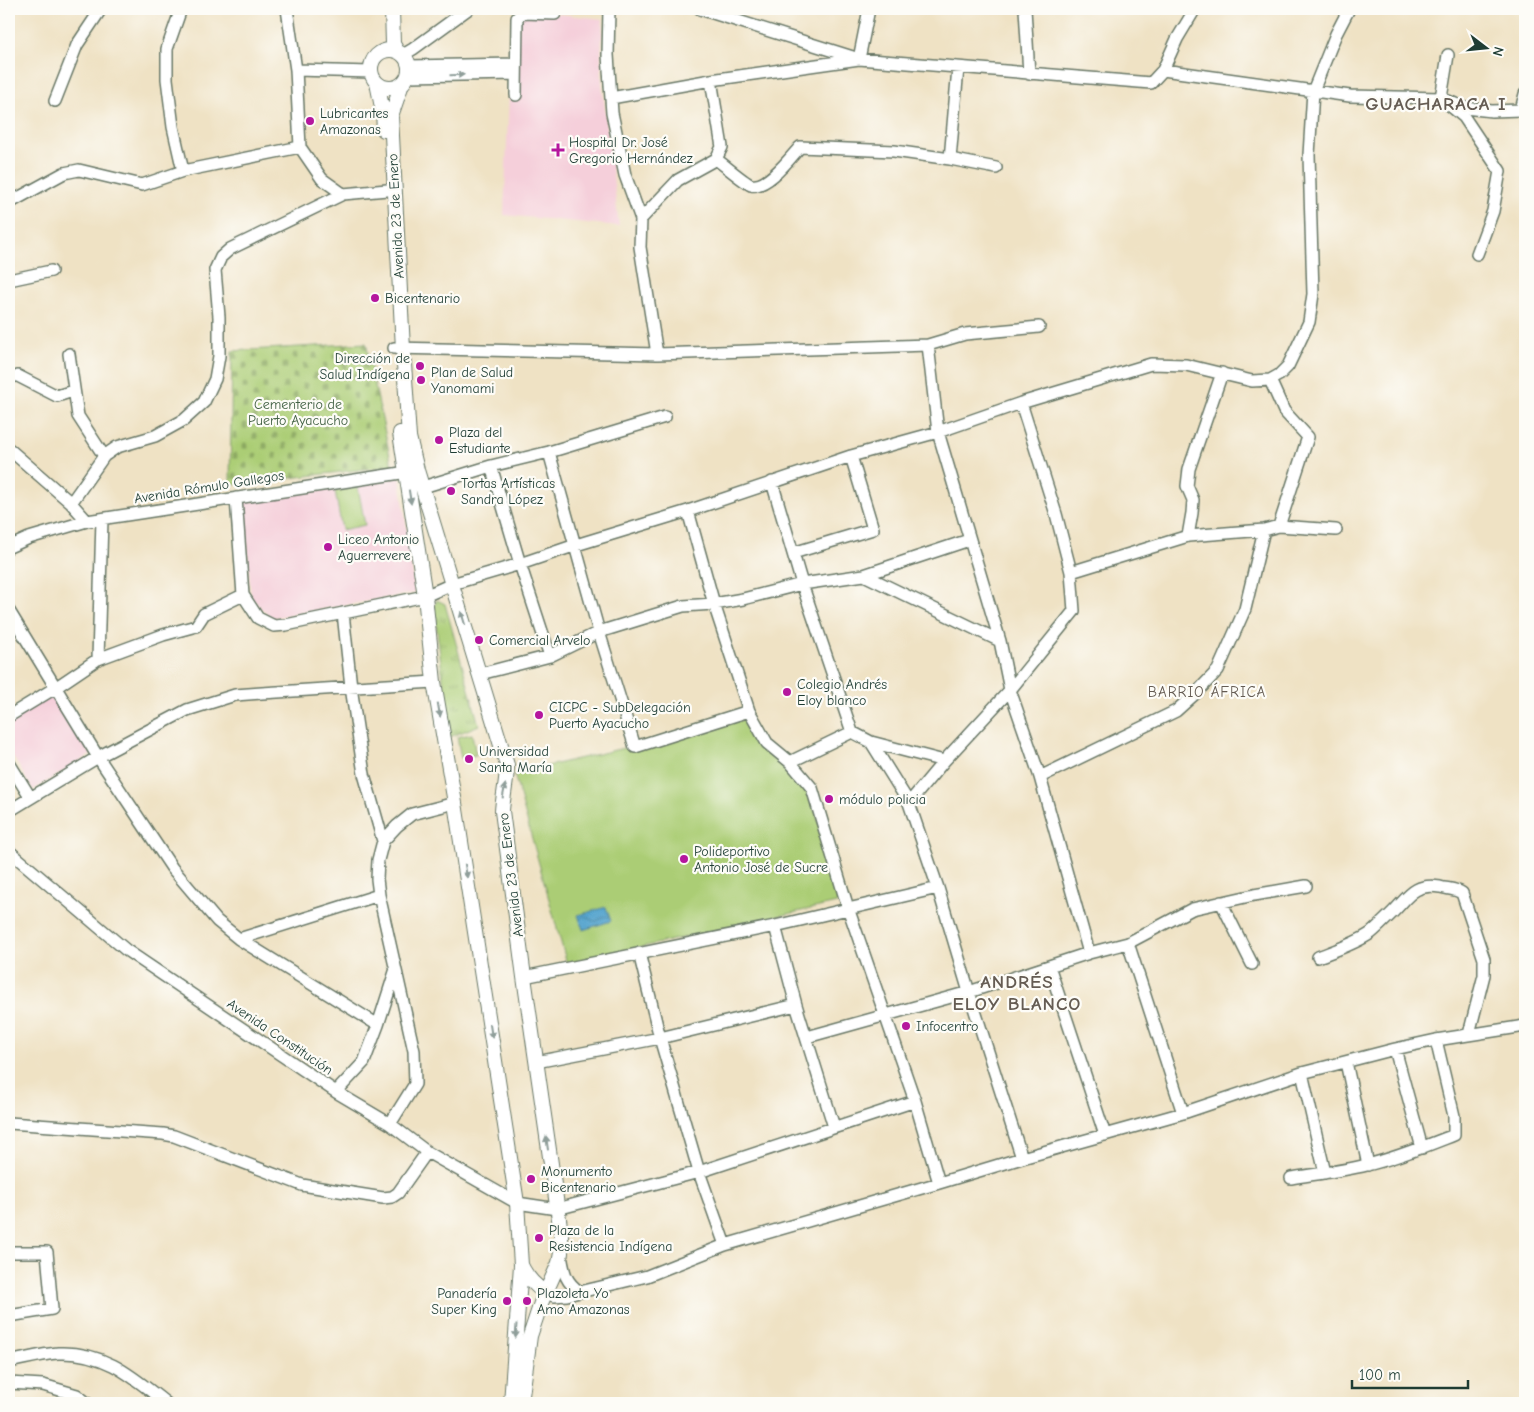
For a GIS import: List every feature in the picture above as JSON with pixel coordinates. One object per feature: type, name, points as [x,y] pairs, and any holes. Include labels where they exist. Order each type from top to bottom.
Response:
[{"type":"main road","points":[[383,51],[385,9]]},
{"type":"main road","name":"Avenida 23 de Enero","points":[[392,9],[393,44],[404,66],[391,116],[398,349]]},
{"type":"main road","points":[[387,50],[404,66],[397,87],[386,88],[374,78],[373,60],[383,51],[387,50]]},
{"type":"main road","name":"Avenida 23 de Enero","points":[[374,78],[382,112],[398,349],[434,682],[455,803],[517,1203],[521,1265],[511,1403]]},
{"type":"main road","name":"Avenida 23 de Enero","points":[[412,471],[423,487],[507,764],[507,778],[502,796],[502,811],[561,1233],[561,1254],[530,1336],[521,1403]]},
{"type":"main road","points":[[521,1265],[525,1274],[546,1293]]},
{"type":"main road","points":[[532,1280],[538,1283],[546,1282],[555,1272]]},
{"type":"street","points":[[55,101],[77,45],[101,9]]},
{"type":"street","points":[[181,9],[167,49],[167,79],[173,127],[183,170]]},
{"type":"street","points":[[287,9],[296,70],[300,147],[322,179],[343,194]]},
{"type":"street","points":[[404,66],[468,9]]},
{"type":"street","points":[[608,9],[608,55],[612,113],[626,175],[641,219],[640,247],[657,354]]},
{"type":"street","points":[[700,9],[859,59],[1151,83],[1163,70],[1177,39],[1195,9]]},
{"type":"street","points":[[859,59],[869,9]]},
{"type":"street","points":[[1025,9],[1029,74]]},
{"type":"street","points":[[236,498],[243,595],[258,618],[274,626],[286,625],[425,596],[452,584],[688,511],[851,456],[938,432],[1021,403],[1151,364],[1186,365],[1252,381],[1270,380],[1288,366],[1308,322],[1313,294],[1309,155],[1313,91],[1336,34],[1349,9]]},
{"type":"street","points":[[516,95],[517,18],[522,14],[555,14]]},
{"type":"street","points":[[1441,98],[1448,55]]},
{"type":"street","points":[[611,98],[711,80],[859,59]]},
{"type":"street","points":[[404,66],[516,69]]},
{"type":"street","points":[[950,159],[958,68]]},
{"type":"street","points":[[296,70],[374,78]]},
{"type":"street","points":[[1163,70],[1350,96],[1441,98],[1465,108],[1492,111],[1521,110],[1525,94]]},
{"type":"street","points":[[641,219],[678,180],[716,159],[722,146],[711,80]]},
{"type":"street","points":[[1441,98],[1464,117],[1500,171],[1493,211],[1477,254]]},
{"type":"street","points":[[9,203],[64,173],[79,170],[142,185],[183,170],[300,147]]},
{"type":"street","points":[[716,159],[751,185],[761,185],[775,174],[800,147],[894,152],[950,159],[996,168]]},
{"type":"street","points":[[71,502],[104,456],[117,447],[155,436],[184,420],[204,402],[215,379],[219,356],[219,317],[215,270],[220,257],[230,250],[343,194],[387,190]]},
{"type":"street","points":[[9,280],[51,272]]},
{"type":"street","points":[[398,349],[657,354],[928,345],[965,334],[1039,327]]},
{"type":"street","points":[[928,345],[938,432],[1000,641],[1010,690],[1040,777],[1089,953]]},
{"type":"street","points":[[69,354],[78,416],[104,456]]},
{"type":"street","points":[[1188,536],[1193,500],[1187,486],[1189,469],[1222,373]]},
{"type":"street","points":[[18,376],[57,396],[73,391]]},
{"type":"street","points":[[1270,380],[1284,412],[1308,436],[1279,526]]},
{"type":"street","points":[[909,803],[944,761],[1010,690],[1074,611],[1071,572],[1056,514],[1021,403]]},
{"type":"street","points":[[423,487],[492,466],[548,452],[665,416]]},
{"type":"street","points":[[9,449],[71,502],[87,521]]},
{"type":"street","points":[[548,452],[576,545],[599,632],[635,747],[749,712]]},
{"type":"street","points":[[793,553],[873,529],[851,456]]},
{"type":"street","points":[[492,466],[520,564],[550,656]]},
{"type":"street","name":"Avenida Rómulo Gallegos","points":[[9,547],[29,538],[87,521],[412,471]]},
{"type":"street","points":[[772,482],[802,584],[852,732],[872,742],[944,761]]},
{"type":"street","points":[[688,511],[714,604],[749,712],[767,743],[790,762],[812,788],[848,908],[915,1101],[939,1183]]},
{"type":"street","points":[[98,660],[102,519]]},
{"type":"street","points":[[1071,572],[1188,536],[1264,530],[1279,526],[1336,530]]},
{"type":"street","points":[[1040,777],[1176,711],[1198,692],[1218,670],[1245,609],[1264,530]]},
{"type":"street","points":[[480,674],[550,656],[599,632],[683,606],[714,604],[743,599],[802,584],[864,575],[969,540]]},
{"type":"street","points":[[864,575],[1000,641]]},
{"type":"street","points":[[9,716],[98,660],[163,635],[196,626],[204,614],[243,595]]},
{"type":"street","points":[[9,611],[98,758],[172,868],[217,921],[239,939],[378,1025]]},
{"type":"street","points":[[343,613],[350,687],[364,774],[383,841]]},
{"type":"street","points":[[9,811],[98,758],[187,710],[218,699],[244,694],[434,682]]},
{"type":"street","points":[[790,762],[852,732]]},
{"type":"street","points":[[872,742],[909,803],[938,888],[1022,1158]]},
{"type":"street","points":[[9,764],[30,797]]},
{"type":"street","points":[[390,1124],[414,1084],[414,1051],[379,895],[377,879],[378,860],[383,841],[412,814],[455,803]]},
{"type":"street","name":"Avenida Constitución","points":[[9,851],[126,950],[336,1092],[390,1124],[427,1152],[517,1203],[557,1208]]},
{"type":"street","points":[[807,1037],[969,992],[1089,953],[1128,943],[1192,909],[1306,886]]},
{"type":"street","points":[[1318,957],[1371,933],[1394,912],[1407,896],[1420,887],[1434,886],[1457,890],[1462,894],[1484,960],[1484,975],[1469,1034]]},
{"type":"street","points":[[524,977],[775,926],[938,888]]},
{"type":"street","points":[[239,939],[379,895]]},
{"type":"street","points":[[1220,902],[1252,964]]},
{"type":"street","points":[[775,926],[796,1005],[834,1126]]},
{"type":"street","points":[[1128,943],[1183,1113]]},
{"type":"street","points":[[639,953],[660,1038],[699,1172],[725,1245]]},
{"type":"street","points":[[1049,966],[1105,1136]]},
{"type":"street","points":[[336,1092],[364,1062],[396,970]]},
{"type":"street","points":[[536,1062],[660,1038],[796,1005]]},
{"type":"street","points":[[546,1293],[554,1296],[580,1292],[647,1276],[725,1245],[1183,1113],[1302,1073],[1436,1040],[1525,1026]]},
{"type":"street","points":[[1291,1178],[1325,1174],[1368,1165],[1422,1148],[1454,1135],[1454,1116],[1436,1040]]},
{"type":"street","points":[[1394,1049],[1422,1148]]},
{"type":"street","points":[[1346,1062],[1368,1165]]},
{"type":"street","points":[[1302,1073],[1325,1174]]},
{"type":"street","points":[[557,1208],[699,1172],[834,1126],[915,1101]]},
{"type":"street","points":[[9,1123],[174,1136],[302,1185],[383,1198],[392,1197],[398,1193],[427,1152]]},
{"type":"street","points":[[9,1252],[47,1252],[52,1309],[9,1316]]},
{"type":"street","points":[[561,1254],[568,1282],[580,1292]]},
{"type":"street","points":[[9,1362],[58,1353],[92,1356],[126,1371],[166,1403]]},
{"type":"street","points":[[9,1383],[43,1385],[77,1395],[86,1403]]},
{"type":"shaded area","name":"Hospital Dr. José Gregorio Hernández","points":[[523,10],[603,19],[602,84],[619,226],[504,215],[512,19]]},
{"type":"shaded area","name":"Liceo Antonio Aguerrevere","points":[[400,477],[415,593],[271,618],[251,598],[244,502]]},
{"type":"shaded area","points":[[54,692],[92,754],[33,790],[9,750],[9,721]]},
{"type":"green space","name":"Cementerio de Puerto Ayacucho","points":[[366,343],[392,466],[230,485],[232,351]]},
{"type":"green space","points":[[358,487],[365,525],[342,530],[335,491]]},
{"type":"green space","points":[[437,600],[445,604],[479,725],[450,737],[434,606]]},
{"type":"green space","name":"Polideportivo Antonio José de Sucre","points":[[746,719],[755,744],[804,786],[817,816],[841,902],[567,964],[514,774]]},
{"type":"green space","points":[[472,734],[476,755],[461,758],[457,737]]},
{"type":"water","points":[[606,907],[611,921],[583,930],[578,915]]},
{"type":"place","name":"Lubricantes Amazonas","points":[[310,121]]},
{"type":"place","name":"Hospital Dr. José Gregorio Hernández","points":[[558,150]]},
{"type":"place","name":"Bicentenario","points":[[375,298]]},
{"type":"place","name":"Dirección de Salud Indígena","points":[[420,366]]},
{"type":"place","name":"Plan de Salud Yanomami","points":[[421,380]]},
{"type":"place","name":"Plaza del Estudiante","points":[[439,440]]},
{"type":"place","name":"Tortas Artísticas Sandra López","points":[[451,491]]},
{"type":"place","name":"Liceo Antonio Aguerrevere","points":[[328,547]]},
{"type":"place","name":"Comercial Arvelo","points":[[479,640]]},
{"type":"place","name":"Colegio Andrés Eloy blanco","points":[[787,692]]},
{"type":"place","name":"CICPC - SubDelegación Puerto Ayacucho","points":[[539,715]]},
{"type":"place","name":"Universidad Santa María","points":[[469,759]]},
{"type":"place","name":"módulo policia","points":[[829,799]]},
{"type":"place","name":"Polideportivo Antonio José de Sucre","points":[[684,859]]},
{"type":"place","name":"Infocentro","points":[[906,1026]]},
{"type":"place","name":"Monumento Bicentenario","points":[[531,1179]]},
{"type":"place","name":"Plaza de la Resistencia Indígena","points":[[539,1238]]},
{"type":"place","name":"Panadería Super King","points":[[507,1301]]},
{"type":"place","name":"Plazoleta Yo Amo Amazonas","points":[[527,1301]]},
{"type":"district","name":"GUACHARACA I","points":[[1436,104]]},
{"type":"district","name":"BARRIO ÁFRICA","points":[[1207,692]]},
{"type":"district","name":"ANDRÉS ELOY BLANCO","points":[[1017,993]]}]
